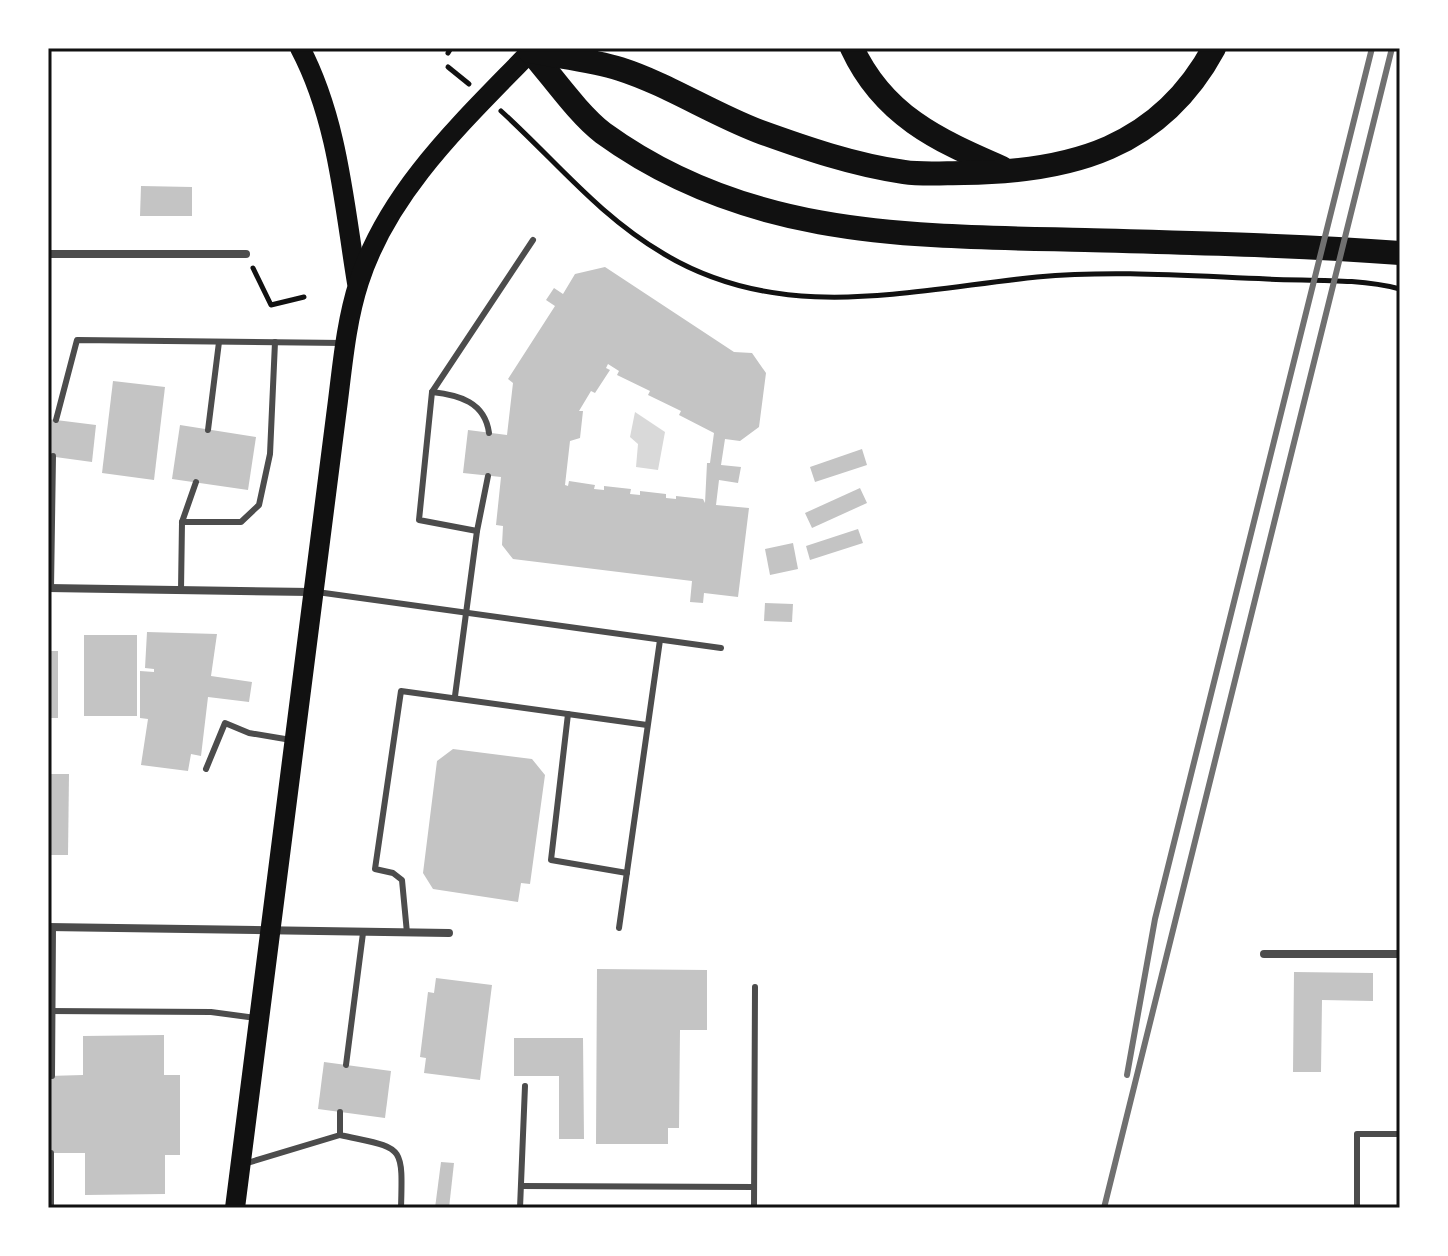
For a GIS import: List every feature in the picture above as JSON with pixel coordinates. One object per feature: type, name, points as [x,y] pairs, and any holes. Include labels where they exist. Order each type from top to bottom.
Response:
[{"type":"highway","points":[[852,48],[866,77],[923,131],[1011,172]]},
{"type":"highway","points":[[530,49],[619,69],[757,130],[831,156],[905,173],[1011,172],[1063,165],[1138,134],[1169,111],[1198,78],[1214,48]]},
{"type":"highway","points":[[530,49],[601,132],[676,176],[729,201],[786,218],[910,236],[1293,245],[1400,253]]},
{"type":"main road","points":[[300,48],[321,94],[332,135],[357,287]]},
{"type":"main road","points":[[235,1208],[346,343],[357,287],[376,240],[406,190],[530,49]]},
{"type":"street","points":[[48,254],[246,254]]},
{"type":"street","points":[[50,588],[314,592]]},
{"type":"street","points":[[51,927],[449,933]]},
{"type":"street","points":[[1264,954],[1400,954]]},
{"type":"lane","points":[[477,531],[419,520],[432,392],[533,240]]},
{"type":"lane","points":[[56,420],[77,340],[346,343]]},
{"type":"lane","points":[[208,430],[219,342]]},
{"type":"lane","points":[[182,522],[241,522],[259,505],[270,454],[275,342]]},
{"type":"lane","points":[[432,392],[451,394],[472,402],[482,412],[489,433]]},
{"type":"lane","points":[[50,588],[53,456]]},
{"type":"lane","points":[[455,696],[477,531],[488,476]]},
{"type":"lane","points":[[181,590],[182,522],[196,482]]},
{"type":"lane","points":[[314,592],[721,648]]},
{"type":"lane","points":[[619,928],[660,640]]},
{"type":"lane","points":[[407,933],[402,880],[393,873],[375,869],[401,691],[455,696],[647,725]]},
{"type":"lane","points":[[568,714],[551,860],[627,873]]},
{"type":"lane","points":[[206,769],[225,723],[249,733],[295,741]]},
{"type":"lane","points":[[51,927],[52,1076]]},
{"type":"lane","points":[[346,1065],[363,933]]},
{"type":"lane","points":[[754,1208],[755,987]]},
{"type":"lane","points":[[50,1011],[211,1012],[260,1019]]},
{"type":"lane","points":[[520,1208],[525,1086]]},
{"type":"lane","points":[[340,1112],[340,1135]]},
{"type":"lane","points":[[1357,1208],[1357,1134],[1400,1134]]},
{"type":"lane","points":[[241,1165],[340,1135],[390,1147],[402,1162],[401,1208]]},
{"type":"lane","points":[[51,1153],[51,1208]]},
{"type":"lane","points":[[521,1186],[754,1187]]},
{"type":"path","points":[[543,149],[562,174],[606,216],[666,256],[722,280],[779,294],[890,298],[1036,277],[1105,272],[1348,282],[1400,289]]},
{"type":"path","points":[[246,254],[271,305],[304,297]]},
{"type":"shaded area","points":[[635,412],[665,432],[658,470],[636,467],[638,444],[630,437]]},
{"type":"building","points":[[141,186],[192,187],[192,216],[140,216]]},
{"type":"building","points":[[605,267],[734,352],[752,353],[766,373],[759,427],[740,441],[725,439],[721,465],[741,467],[738,483],[719,480],[716,505],[749,508],[738,597],[704,593],[703,603],[690,602],[692,581],[513,559],[502,545],[503,526],[496,525],[501,477],[463,473],[468,430],[507,435],[513,383],[508,379],[555,306],[546,300],[554,288],[563,294],[575,274]],"holes":[[[608,364],[619,371],[617,375],[650,391],[648,395],[681,411],[679,415],[714,433],[710,463],[707,463],[705,503],[703,499],[666,498],[666,494],[640,491],[640,495],[630,494],[631,489],[604,486],[604,490],[594,489],[595,485],[569,481],[568,486],[565,485],[570,441],[580,438],[583,411],[579,411],[591,391],[595,393],[610,370],[606,368]]]},
{"type":"building","points":[[113,381],[165,387],[154,480],[102,473]]},
{"type":"building","points":[[48,419],[96,425],[92,462],[48,456]]},
{"type":"building","points":[[180,425],[256,437],[248,490],[172,479]]},
{"type":"building","points":[[862,449],[867,465],[815,482],[810,467]]},
{"type":"building","points":[[860,488],[867,503],[812,528],[805,513]]},
{"type":"building","points":[[858,529],[863,543],[810,560],[806,546]]},
{"type":"building","points":[[793,543],[798,569],[770,575],[765,549]]},
{"type":"building","points":[[765,603],[793,604],[792,622],[764,621]]},
{"type":"building","points":[[147,632],[217,634],[211,676],[252,682],[249,702],[208,697],[201,756],[191,754],[188,771],[141,765],[148,719],[140,718],[140,671],[154,672],[154,669],[145,668]]},
{"type":"building","points":[[84,635],[137,635],[137,716],[84,716]]},
{"type":"building","points":[[48,651],[58,651],[58,718],[48,718]]},
{"type":"building","points":[[453,749],[532,759],[545,775],[530,884],[521,883],[518,902],[433,889],[423,873],[437,761]]},
{"type":"building","points":[[48,774],[69,774],[68,855],[48,855]]},
{"type":"building","points":[[597,969],[707,970],[707,1030],[680,1030],[679,1128],[668,1128],[668,1144],[596,1144]]},
{"type":"building","points":[[1294,972],[1373,973],[1373,1001],[1322,1000],[1321,1072],[1293,1072]]},
{"type":"building","points":[[436,978],[492,985],[480,1080],[424,1073],[426,1058],[420,1057],[428,992],[434,993]]},
{"type":"building","points":[[164,1035],[164,1075],[180,1075],[180,1155],[165,1155],[165,1194],[85,1195],[85,1153],[48,1153],[48,1076],[83,1075],[83,1036]]},
{"type":"building","points":[[514,1038],[583,1038],[584,1139],[559,1139],[559,1076],[514,1076]]},
{"type":"building","points":[[324,1062],[391,1071],[385,1118],[318,1109]]},
{"type":"building","points":[[441,1162],[454,1163],[449,1208],[435,1208]]},
{"type":"railway","points":[[1127,1075],[1155,919],[1372,48]]},
{"type":"railway","points":[[1104,1208],[1392,48]]}]
